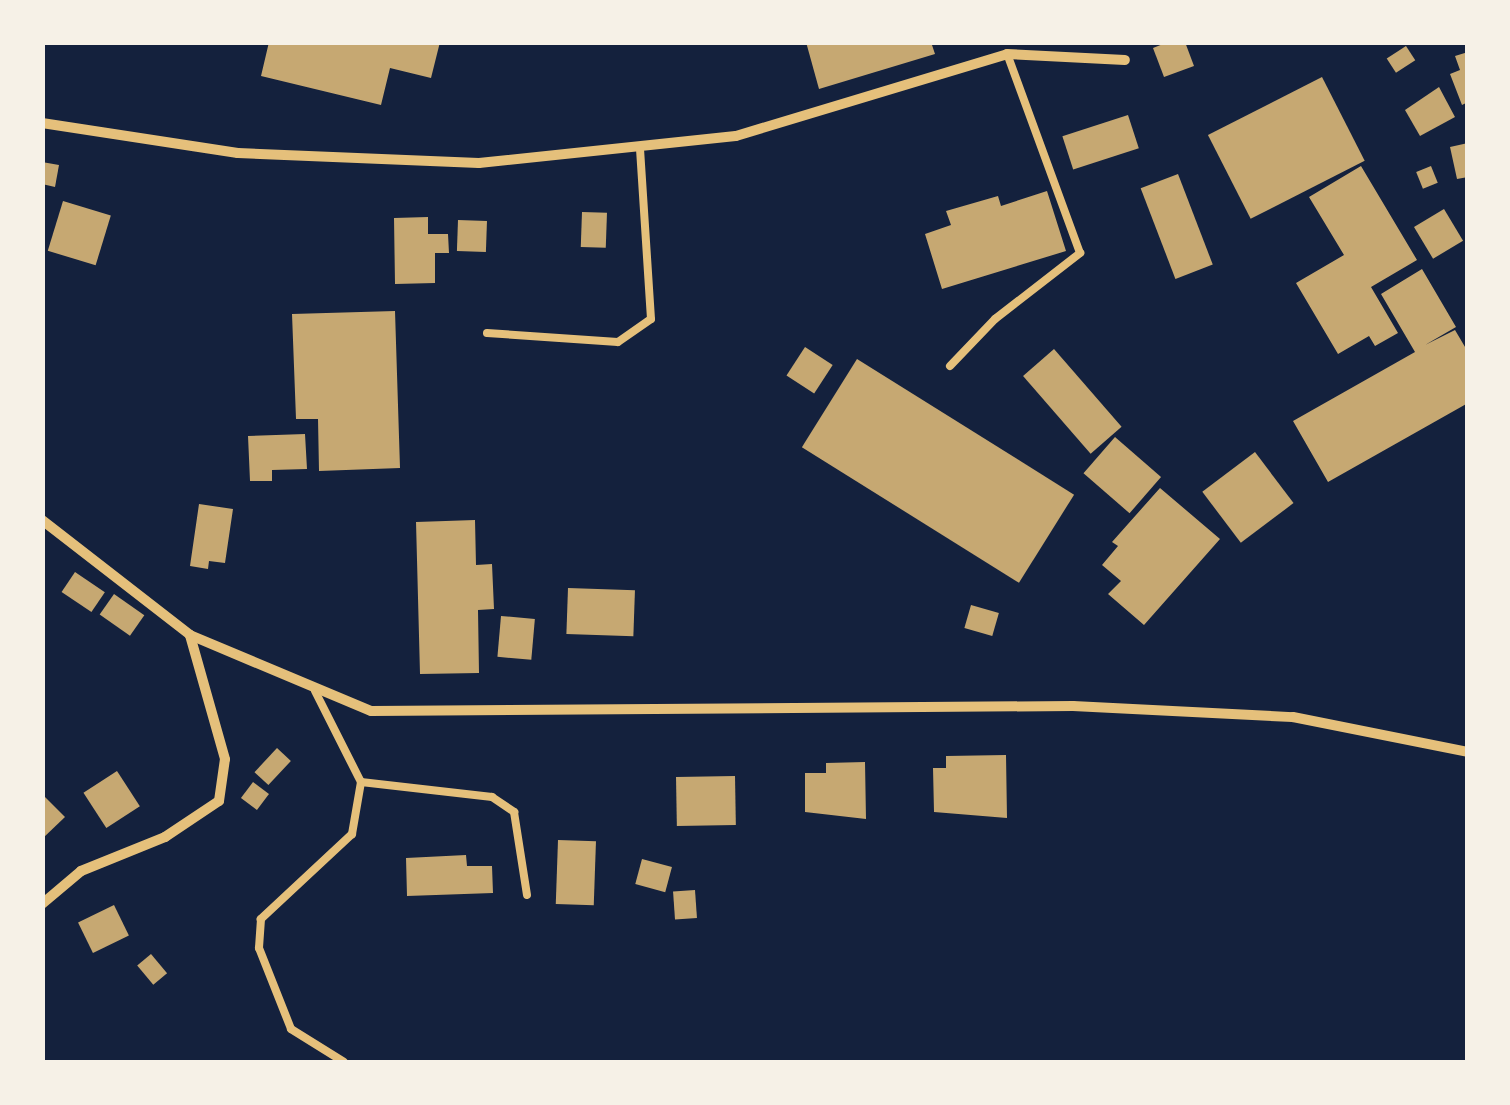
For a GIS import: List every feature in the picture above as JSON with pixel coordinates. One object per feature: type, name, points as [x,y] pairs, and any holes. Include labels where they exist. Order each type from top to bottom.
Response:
[{"type":"street","points":[[42,123],[238,154],[479,163],[640,151],[736,136],[1007,54],[1125,60]]},
{"type":"street","points":[[42,520],[190,635],[315,692],[390,711],[1073,706],[1275,716],[1468,752]]},
{"type":"street","points":[[42,904],[81,871],[165,837],[219,800],[222,743],[190,635]]},
{"type":"lane","points":[[950,366],[995,319],[1080,253],[1007,54]]},
{"type":"lane","points":[[487,333],[618,342],[651,319],[640,151]]},
{"type":"lane","points":[[315,692],[361,782],[352,834],[262,919],[259,948],[291,1029],[344,1062]]},
{"type":"lane","points":[[361,782],[492,797],[514,812],[526,895]]},
{"type":"building","points":[[269,42],[440,42],[431,78],[390,68],[381,105],[261,76]]},
{"type":"building","points":[[806,42],[931,42],[935,54],[819,89]]},
{"type":"building","points":[[1168,42],[1185,42],[1194,66],[1164,77],[1153,48]]},
{"type":"building","points":[[1406,46],[1415,60],[1396,73],[1387,59]]},
{"type":"building","points":[[1468,52],[1468,102],[1462,105],[1450,74],[1460,70],[1455,56]]},
{"type":"building","points":[[1322,77],[1365,161],[1251,219],[1208,135]]},
{"type":"building","points":[[1439,87],[1455,117],[1420,136],[1405,110]]},
{"type":"building","points":[[1128,115],[1139,148],[1073,170],[1062,136]]},
{"type":"building","points":[[1468,143],[1468,177],[1457,179],[1450,147]]},
{"type":"building","points":[[42,162],[59,165],[55,187],[42,184]]},
{"type":"building","points":[[1361,166],[1417,260],[1371,287],[1398,333],[1375,346],[1369,336],[1338,354],[1296,283],[1344,255],[1309,197]]},
{"type":"building","points":[[1431,166],[1438,183],[1423,189],[1416,172]]},
{"type":"building","points":[[1178,174],[1213,265],[1175,279],[1141,188]]},
{"type":"building","points":[[1047,191],[1066,251],[942,289],[925,234],[951,225],[946,211],[998,196],[1001,206]]},
{"type":"building","points":[[63,201],[111,216],[96,265],[48,251]]},
{"type":"building","points":[[1444,209],[1463,241],[1433,259],[1414,227]]},
{"type":"building","points":[[582,212],[607,213],[606,248],[581,247]]},
{"type":"building","points":[[428,217],[428,234],[448,234],[449,253],[435,253],[435,283],[395,284],[394,218]]},
{"type":"building","points":[[458,220],[487,221],[486,252],[457,251]]},
{"type":"building","points":[[1422,269],[1456,327],[1425,345],[1455,330],[1468,352],[1468,403],[1328,482],[1293,421],[1415,352],[1381,294]]},
{"type":"building","points":[[395,311],[400,468],[319,471],[318,419],[296,419],[292,314]]},
{"type":"building","points":[[805,347],[833,365],[814,393],[786,376]]},
{"type":"building","points":[[1054,349],[1122,427],[1091,454],[1023,376]]},
{"type":"building","points":[[857,359],[1074,495],[1019,583],[802,447]]},
{"type":"building","points":[[305,434],[307,469],[272,470],[272,481],[250,481],[248,436]]},
{"type":"building","points":[[1115,437],[1161,477],[1130,513],[1084,473]]},
{"type":"building","points":[[1255,452],[1294,503],[1241,543],[1202,492]]},
{"type":"building","points":[[1160,488],[1220,539],[1144,625],[1108,594],[1121,581],[1102,565],[1118,546],[1112,542]]},
{"type":"building","points":[[199,504],[233,509],[225,563],[209,561],[208,569],[190,566]]},
{"type":"building","points":[[475,520],[476,565],[492,564],[494,609],[478,610],[479,673],[420,674],[416,522]]},
{"type":"building","points":[[75,572],[105,592],[91,612],[62,592]]},
{"type":"building","points":[[568,588],[635,590],[633,636],[566,634]]},
{"type":"building","points":[[114,594],[144,615],[130,636],[100,614]]},
{"type":"building","points":[[971,605],[999,613],[992,636],[964,628]]},
{"type":"building","points":[[501,616],[535,619],[531,660],[497,657]]},
{"type":"building","points":[[277,748],[291,761],[268,785],[254,772]]},
{"type":"building","points":[[1006,755],[1007,818],[934,812],[933,768],[946,768],[946,756]]},
{"type":"building","points":[[865,762],[866,819],[805,812],[805,773],[826,773],[826,763]]},
{"type":"building","points":[[117,771],[140,806],[106,828],[83,793]]},
{"type":"building","points":[[735,776],[736,825],[677,826],[676,777]]},
{"type":"building","points":[[253,782],[269,794],[257,810],[241,798]]},
{"type":"building","points":[[42,794],[65,817],[42,839]]},
{"type":"building","points":[[558,840],[596,841],[594,905],[556,904]]},
{"type":"building","points":[[466,855],[467,866],[492,866],[493,893],[407,896],[406,858]]},
{"type":"building","points":[[642,859],[672,867],[665,892],[635,884]]},
{"type":"building","points":[[695,890],[697,918],[675,919],[673,892]]},
{"type":"building","points":[[114,905],[129,936],[93,953],[78,923]]},
{"type":"building","points":[[151,954],[167,973],[153,985],[137,966]]}]
